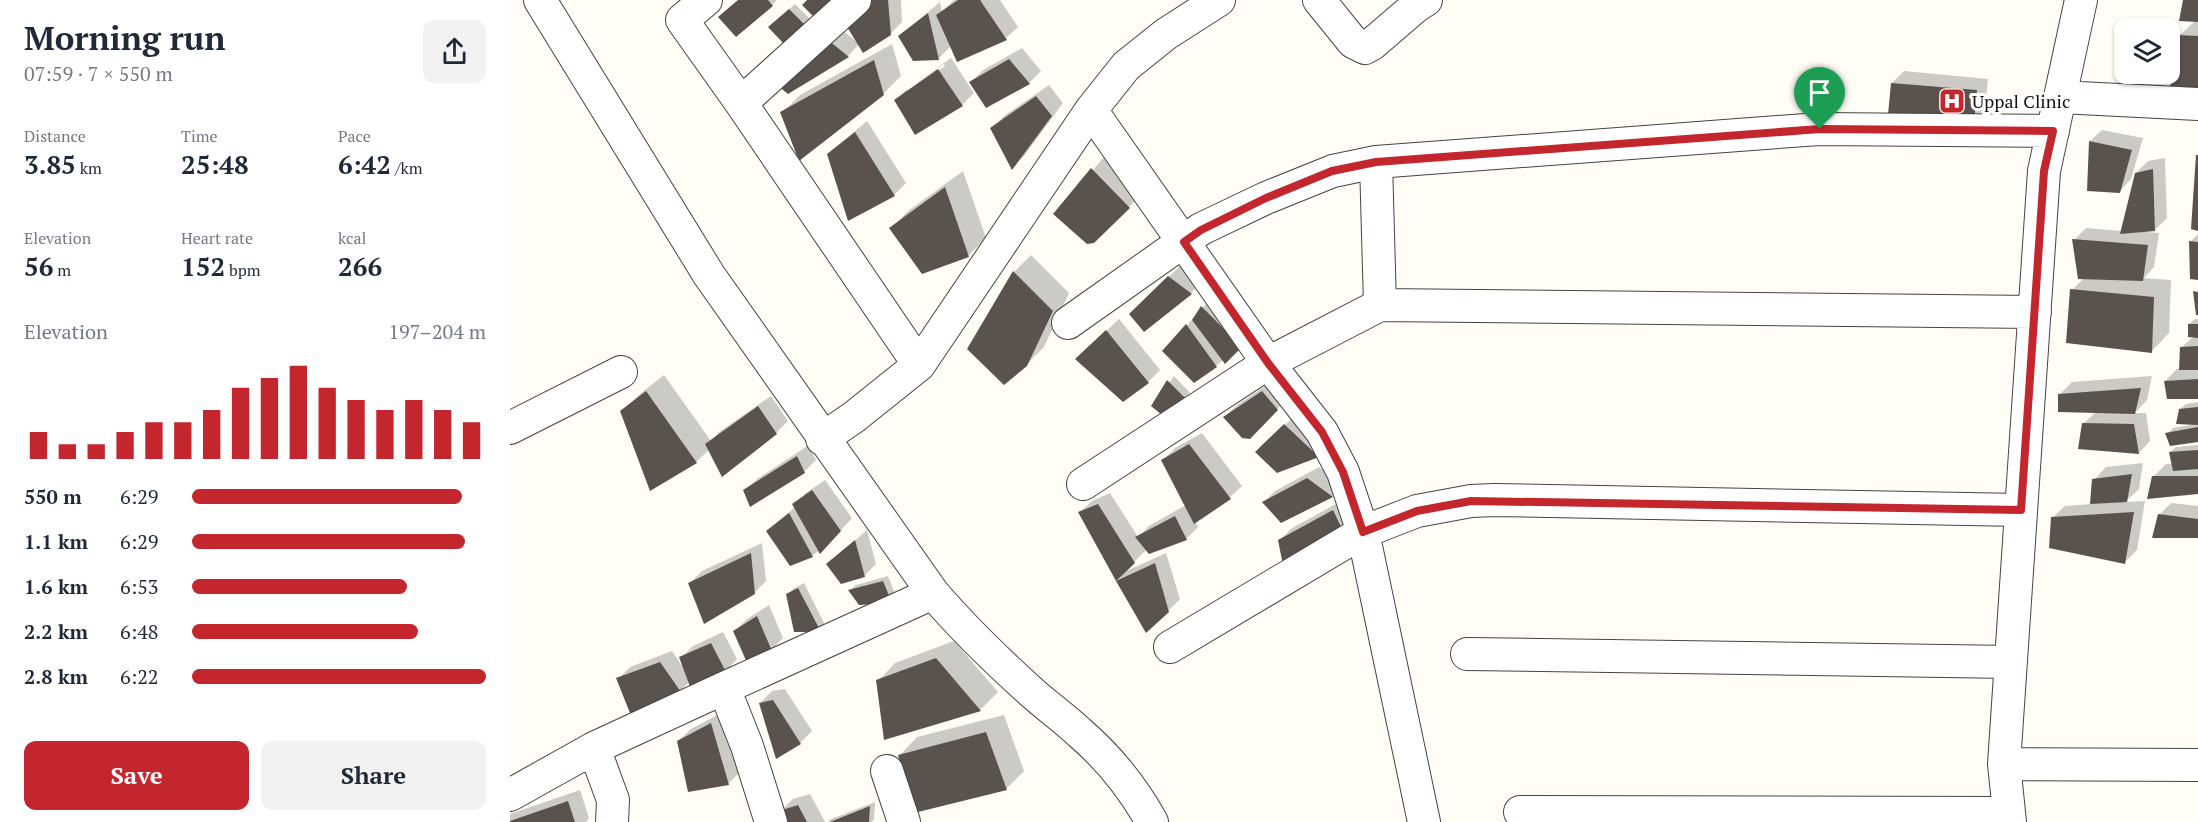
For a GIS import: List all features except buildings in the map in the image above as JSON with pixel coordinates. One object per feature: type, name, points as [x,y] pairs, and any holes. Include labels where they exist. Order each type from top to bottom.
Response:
[{"type":"street","points":[[540,0],[709,275],[933,593],[957,621],[1028,689],[1081,733],[1113,766],[1141,802],[1152,822]]},
{"type":"street","points":[[706,0],[675,10],[919,365]]},
{"type":"street","points":[[741,103],[855,0]]},
{"type":"street","points":[[822,438],[854,417],[919,365],[1091,110],[1126,66],[1166,34],[1219,0]]},
{"type":"street","points":[[1319,0],[1353,42],[1365,48],[1426,0]]},
{"type":"street","points":[[1520,812],[1606,817],[2010,817],[2004,764],[2044,171],[2080,0]]},
{"type":"street","points":[[2060,97],[2198,104]]},
{"type":"street","points":[[1091,110],[1268,363],[1322,432],[1343,472],[1363,532],[1424,822]]},
{"type":"street","points":[[1068,323],[1201,230],[1266,198],[1332,171],[1376,162],[1820,129],[2053,131]]},
{"type":"street","points":[[1376,162],[1380,305]]},
{"type":"street","points":[[1083,484],[1268,363],[1380,305],[2035,312]]},
{"type":"street","points":[[510,428],[621,372]]},
{"type":"street","points":[[1170,647],[1363,532],[1417,511],[1453,503],[1482,500],[2021,510]]},
{"type":"street","points":[[510,795],[594,748],[933,593]]},
{"type":"street","points":[[1467,654],[2011,662]]},
{"type":"street","points":[[724,688],[743,736],[771,822]]},
{"type":"street","points":[[594,748],[613,800],[612,822]]},
{"type":"street","points":[[2004,764],[2198,765]]},
{"type":"street","points":[[887,771],[904,822]]},
{"type":"place","name":"Uppal Clinic","points":[[1952,101]]},
{"type":"route","points":[[1820,129],[2053,131],[2044,171],[2021,510],[1494,500],[1471,501],[1417,511],[1363,532],[1343,472],[1322,432],[1268,363],[1184,242],[1201,230],[1266,198],[1332,171],[1376,162],[1820,129]]}]
